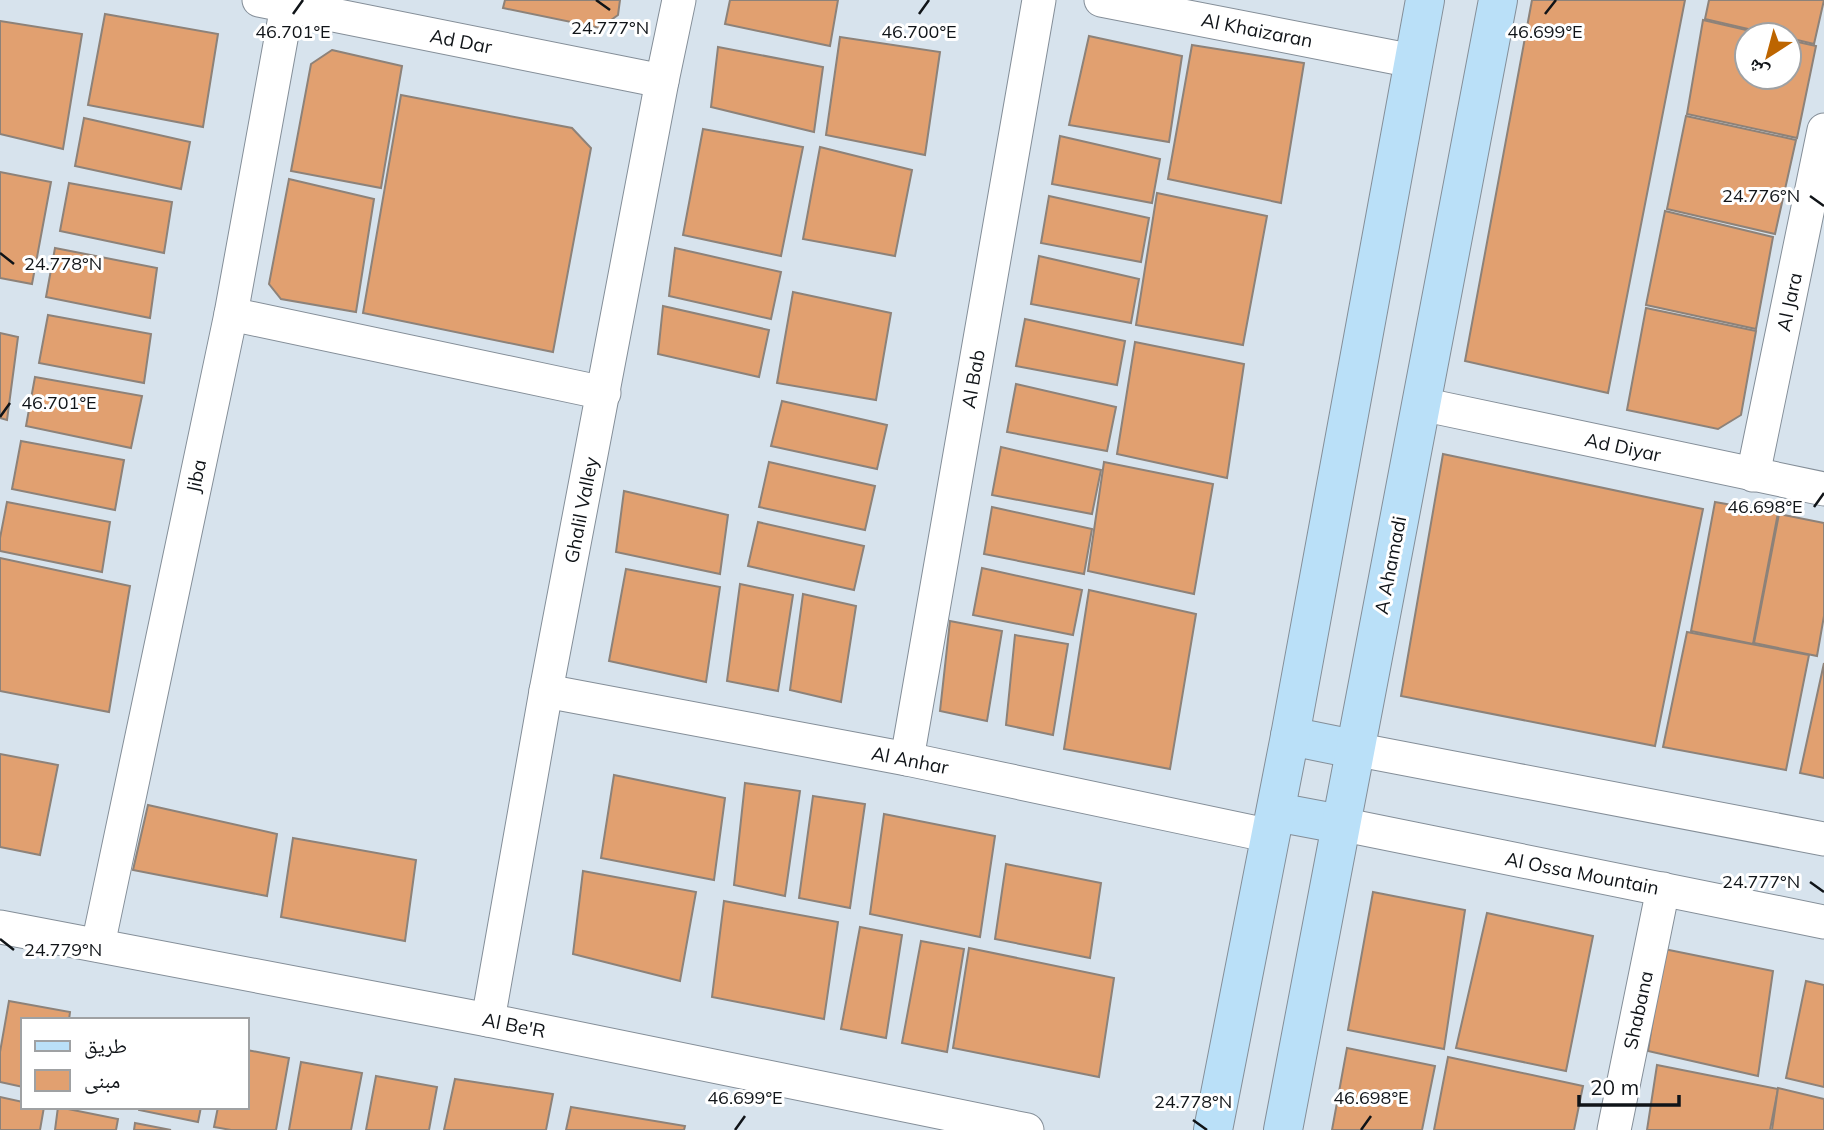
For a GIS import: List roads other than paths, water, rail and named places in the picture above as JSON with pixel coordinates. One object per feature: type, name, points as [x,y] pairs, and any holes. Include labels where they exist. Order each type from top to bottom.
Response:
[{"type":"street","name":"Ghalil Valley","points":[[488,1020],[547,691],[679,0]]},
{"type":"street","name":"Al Bab","points":[[907,759],[1039,0]]},
{"type":"street","name":"Al Khaizaran","points":[[1101,0],[1413,61]]},
{"type":"street","points":[[1213,1130],[1290,736],[1426,0]]},
{"type":"street","name":"A Ahamadi","points":[[1283,1130],[1498,0]]},
{"type":"street","name":"Ad Dar","points":[[274,3],[662,81]]},
{"type":"street","name":"Jiba","points":[[98,945],[230,314],[274,3]]},
{"type":"street","name":"Al Jara","points":[[1753,475],[1824,130]]},
{"type":"street","points":[[230,314],[604,393]]},
{"type":"street","name":"Ad Diyar","points":[[1421,404],[1824,489]]},
{"type":"street","name":"Al Anhar","points":[[547,691],[1273,824]]},
{"type":"street","points":[[1290,736],[1824,839]]},
{"type":"street","points":[[1273,824],[1340,824]]},
{"type":"street","name":"Al Ossa Mountain","points":[[1340,824],[1824,922]]},
{"type":"street","name":"Shabana","points":[[1614,1130],[1663,889]]},
{"type":"street","name":"Al Be'R","points":[[0,927],[488,1020],[1027,1130]]}]
